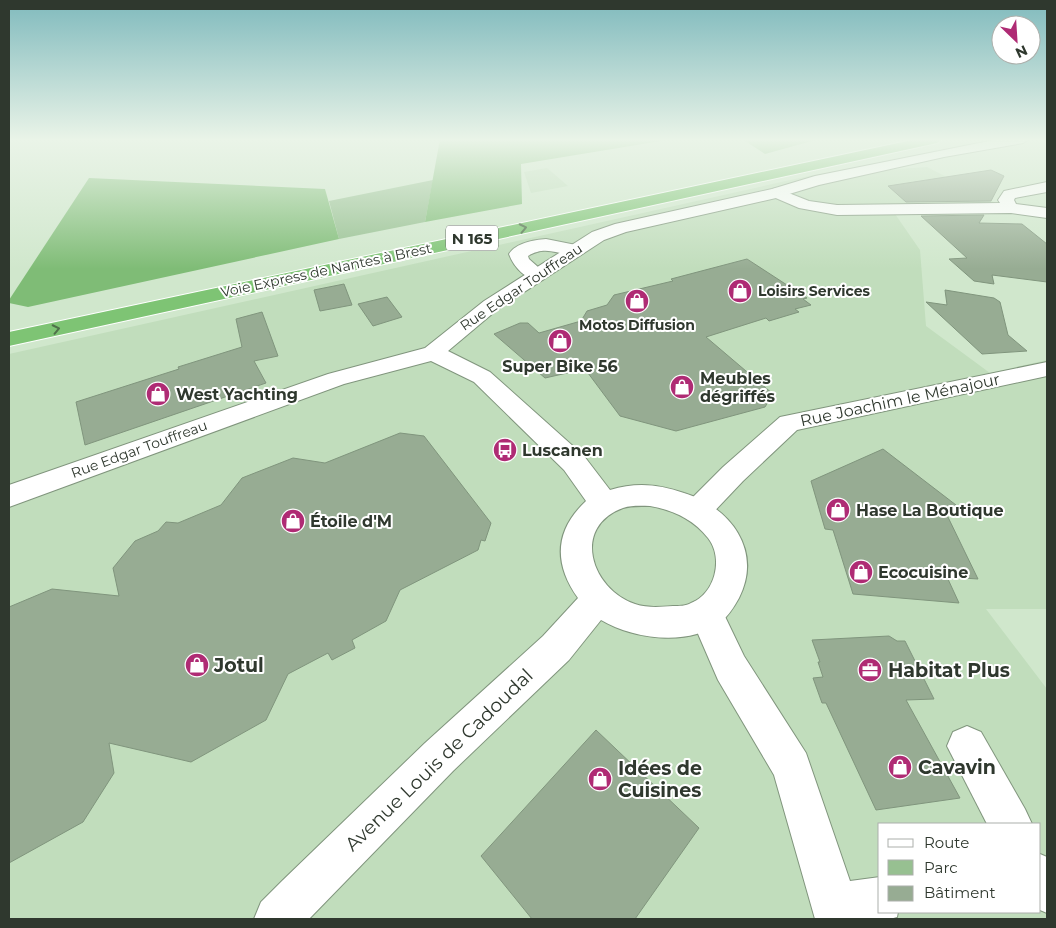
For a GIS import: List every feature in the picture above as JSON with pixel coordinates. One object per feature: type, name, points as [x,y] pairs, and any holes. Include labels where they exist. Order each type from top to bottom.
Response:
[{"type":"highway","name":"Voie Express de Nantes à Brest","points":[[9,322],[675,182]]},
{"type":"highway","name":"Voie Express de Nantes à Brest","points":[[9,339],[735,182]]},
{"type":"street","name":"Rue Edgar Touffreau","points":[[9,496],[336,379],[433,353],[484,310],[598,236],[620,228],[776,193],[814,182]]},
{"type":"street","points":[[1011,208],[1006,200],[1010,194],[1047,187]]},
{"type":"street","points":[[776,193],[805,205],[837,210],[1011,208],[1041,213],[1047,226]]},
{"type":"street","points":[[537,275],[521,262],[518,254],[539,244],[552,243],[575,250]]},
{"type":"street","points":[[433,353],[482,377],[574,463],[604,504]]},
{"type":"street","name":"Rue Joachim le Ménajour","points":[[698,511],[733,474],[789,423],[1047,369]]},
{"type":"street","points":[[650,495],[674,500],[698,511],[714,525],[727,542],[733,562],[731,581],[722,599],[706,614],[680,622],[651,623],[622,614],[599,598],[582,578],[575,556],[577,534],[587,517],[604,504],[626,496],[650,495]]},
{"type":"street","name":"Avenue Louis de Cadoudal","points":[[278,919],[439,757],[556,648],[599,598]]},
{"type":"street","points":[[706,614],[731,668],[792,767],[837,913],[878,901]]},
{"type":"street","points":[[966,746],[1009,823]]},
{"type":"street","points":[[1041,879],[1047,890]]},
{"type":"shaded area","points":[[527,182],[564,182],[568,186],[531,193]]},
{"type":"shaded area","points":[[780,182],[957,182],[986,197],[1008,212],[895,214],[920,250],[926,326],[990,373],[1047,360],[1047,609],[986,609],[1047,689],[1047,919],[9,919],[9,354]]},
{"type":"green space","points":[[86,182],[181,182],[325,189],[339,239],[28,307],[9,303],[9,300]]},
{"type":"green space","points":[[422,182],[433,182],[425,222],[339,239],[329,201]]},
{"type":"green space","points":[[432,182],[521,182],[522,204],[425,222]]},
{"type":"building","points":[[912,182],[1001,182],[991,201],[906,202],[888,186]]},
{"type":"building","points":[[984,215],[979,223],[1022,224],[1047,244],[1047,282],[992,275],[994,284],[974,281],[949,259],[967,258],[921,216]]},
{"type":"building","points":[[747,259],[807,298],[803,299],[811,305],[795,309],[799,312],[769,321],[766,318],[706,337],[773,394],[765,407],[676,431],[620,416],[585,369],[545,378],[494,334],[520,323],[528,323],[539,333],[581,321],[587,311],[607,305],[614,295],[673,281],[671,279]]},
{"type":"building","points":[[344,284],[352,305],[320,311],[314,290]]},
{"type":"building","points":[[945,290],[994,298],[1000,302],[1008,335],[1027,351],[982,354],[926,302],[947,305]]},
{"type":"building","points":[[387,297],[402,317],[373,326],[358,304]]},
{"type":"building","points":[[262,312],[278,356],[254,361],[266,383],[85,445],[76,402],[242,347],[236,319]]},
{"type":"building","points":[[400,433],[424,436],[491,523],[485,541],[481,540],[478,550],[400,590],[386,621],[352,640],[355,648],[332,660],[328,653],[288,674],[266,720],[191,762],[109,743],[114,773],[83,822],[9,863],[9,607],[52,589],[119,596],[113,568],[135,541],[158,531],[166,522],[178,523],[221,505],[242,478],[293,458],[325,463]]},
{"type":"building","points":[[883,449],[956,505],[945,511],[978,579],[947,577],[959,603],[853,594],[833,530],[825,529],[811,481]]},
{"type":"building","points":[[889,636],[897,641],[905,641],[934,699],[906,700],[960,798],[876,810],[826,703],[822,703],[813,678],[823,677],[812,640]]},
{"type":"building","name":"Idées de Cuisines","points":[[596,730],[699,828],[635,919],[532,919],[481,856]]},
{"type":"place","name":"Loisirs Services","points":[[740,291]]},
{"type":"place","name":"Motos Diffusion","points":[[637,301]]},
{"type":"place","name":"Super Bike 56","points":[[560,341]]},
{"type":"place","name":"Meubles dégriffés","points":[[682,387]]},
{"type":"place","name":"West Yachting","points":[[158,394]]},
{"type":"place","name":"Luscanen","points":[[505,450]]},
{"type":"place","name":"Hase La Boutique","points":[[838,510]]},
{"type":"place","name":"Étoile d'M","points":[[293,521]]},
{"type":"place","name":"Ecocuisine","points":[[861,572]]},
{"type":"place","name":"Jotul","points":[[197,665]]},
{"type":"place","name":"Habitat Plus","points":[[870,670]]},
{"type":"place","name":"Cavavin","points":[[900,767]]},
{"type":"place","name":"Idées de Cuisines","points":[[600,779]]}]
